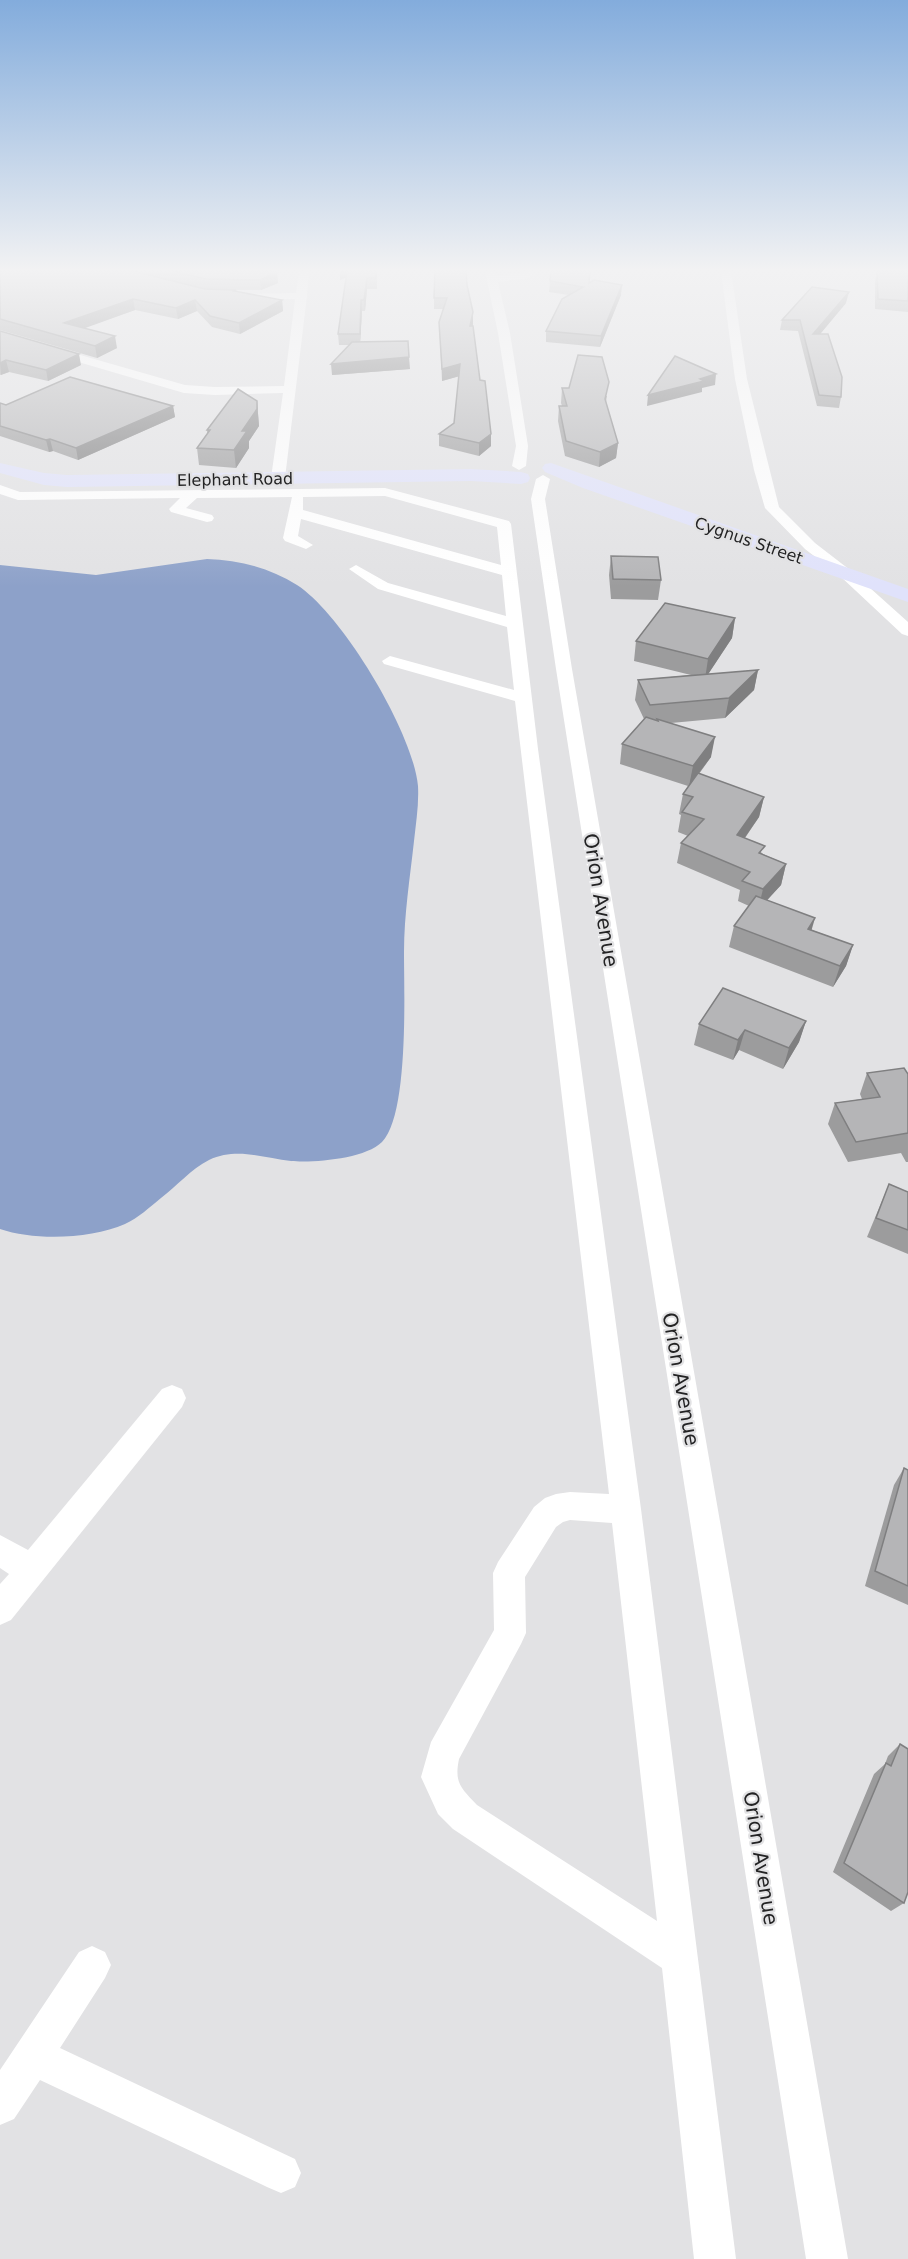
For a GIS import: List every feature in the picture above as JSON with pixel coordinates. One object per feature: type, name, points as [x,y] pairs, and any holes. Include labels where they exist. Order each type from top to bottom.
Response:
[{"type":"street","points":[[141,376],[184,389],[215,391],[290,389]]},
{"type":"street","points":[[278,478],[292,376]]},
{"type":"street","name":"Orion Avenue","points":[[511,376],[522,446],[532,475],[827,2259]]},
{"type":"street","points":[[741,376],[764,485],[772,508],[810,546],[845,573],[908,631]]},
{"type":"street","name":"Elephant Road","points":[[0,468],[44,479],[67,481],[532,475]]},
{"type":"street","name":"Cygnus Street","points":[[532,475],[590,484],[908,596]]},
{"type":"street","points":[[0,489],[18,496],[192,495],[297,503],[385,492],[504,524],[626,1509],[715,2259]]},
{"type":"street","points":[[192,495],[176,509],[207,518]]},
{"type":"street","points":[[297,503],[290,538],[306,545]]},
{"type":"street","points":[[297,503],[509,572]]},
{"type":"street","points":[[356,569],[383,586],[515,624]]},
{"type":"street","points":[[390,662],[524,698]]},
{"type":"street","points":[[0,1609],[172,1398]]},
{"type":"street","points":[[626,1509],[570,1506],[556,1508],[545,1517],[509,1573],[510,1633],[442,1754],[438,1777],[450,1802],[465,1817],[679,1957]]},
{"type":"street","points":[[0,1550],[32,1571]]},
{"type":"street","points":[[0,2105],[93,1965]]},
{"type":"street","points":[[33,2056],[281,2173]]},
{"type":"water","points":[[207,559],[242,563],[265,570],[297,585],[315,600],[354,647],[372,676],[389,706],[413,763],[418,786],[418,800],[405,924],[403,1051],[397,1106],[391,1128],[382,1142],[374,1148],[338,1159],[291,1161],[250,1154],[219,1156],[196,1168],[135,1219],[96,1233],[46,1237],[0,1229],[0,565],[96,575]]},
{"type":"building","points":[[459,376],[480,376],[480,380],[485,381],[491,434],[479,443],[439,434],[454,423]]},
{"type":"building","points":[[572,376],[607,376],[609,382],[605,399],[618,443],[600,452],[566,441],[559,406],[567,406],[562,388],[569,388]]},
{"type":"building","points":[[661,376],[708,376],[700,379],[704,381],[648,395]]},
{"type":"building","points":[[814,376],[842,376],[841,397],[819,395]]},
{"type":"building","points":[[70,377],[173,406],[76,448],[0,426],[0,403],[6,405]]},
{"type":"building","points":[[238,389],[257,401],[257,409],[242,431],[247,431],[234,450],[197,448],[210,430],[207,430]]},
{"type":"building","points":[[611,556],[658,557],[661,580],[613,579]]},
{"type":"building","points":[[665,603],[735,618],[708,659],[636,641]]},
{"type":"building","points":[[758,670],[729,698],[650,705],[638,680]]},
{"type":"building","points":[[646,717],[715,737],[693,766],[622,744]]},
{"type":"building","points":[[698,773],[764,797],[737,835],[765,846],[759,853],[786,864],[763,889],[742,881],[750,872],[681,843],[704,819],[682,812],[693,797],[683,794]]},
{"type":"building","points":[[756,896],[815,918],[808,929],[853,945],[840,966],[734,926]]},
{"type":"building","points":[[723,988],[806,1021],[789,1048],[745,1030],[738,1040],[699,1024]]},
{"type":"building","points":[[904,1068],[908,1074],[908,1133],[856,1142],[835,1103],[880,1097],[867,1073]]},
{"type":"building","points":[[889,1184],[908,1192],[908,1230],[876,1218]]},
{"type":"building","points":[[904,1468],[908,1470],[908,1586],[875,1571]]},
{"type":"building","points":[[900,1744],[908,1749],[908,1892],[904,1903],[844,1863],[886,1763],[891,1766]]}]
